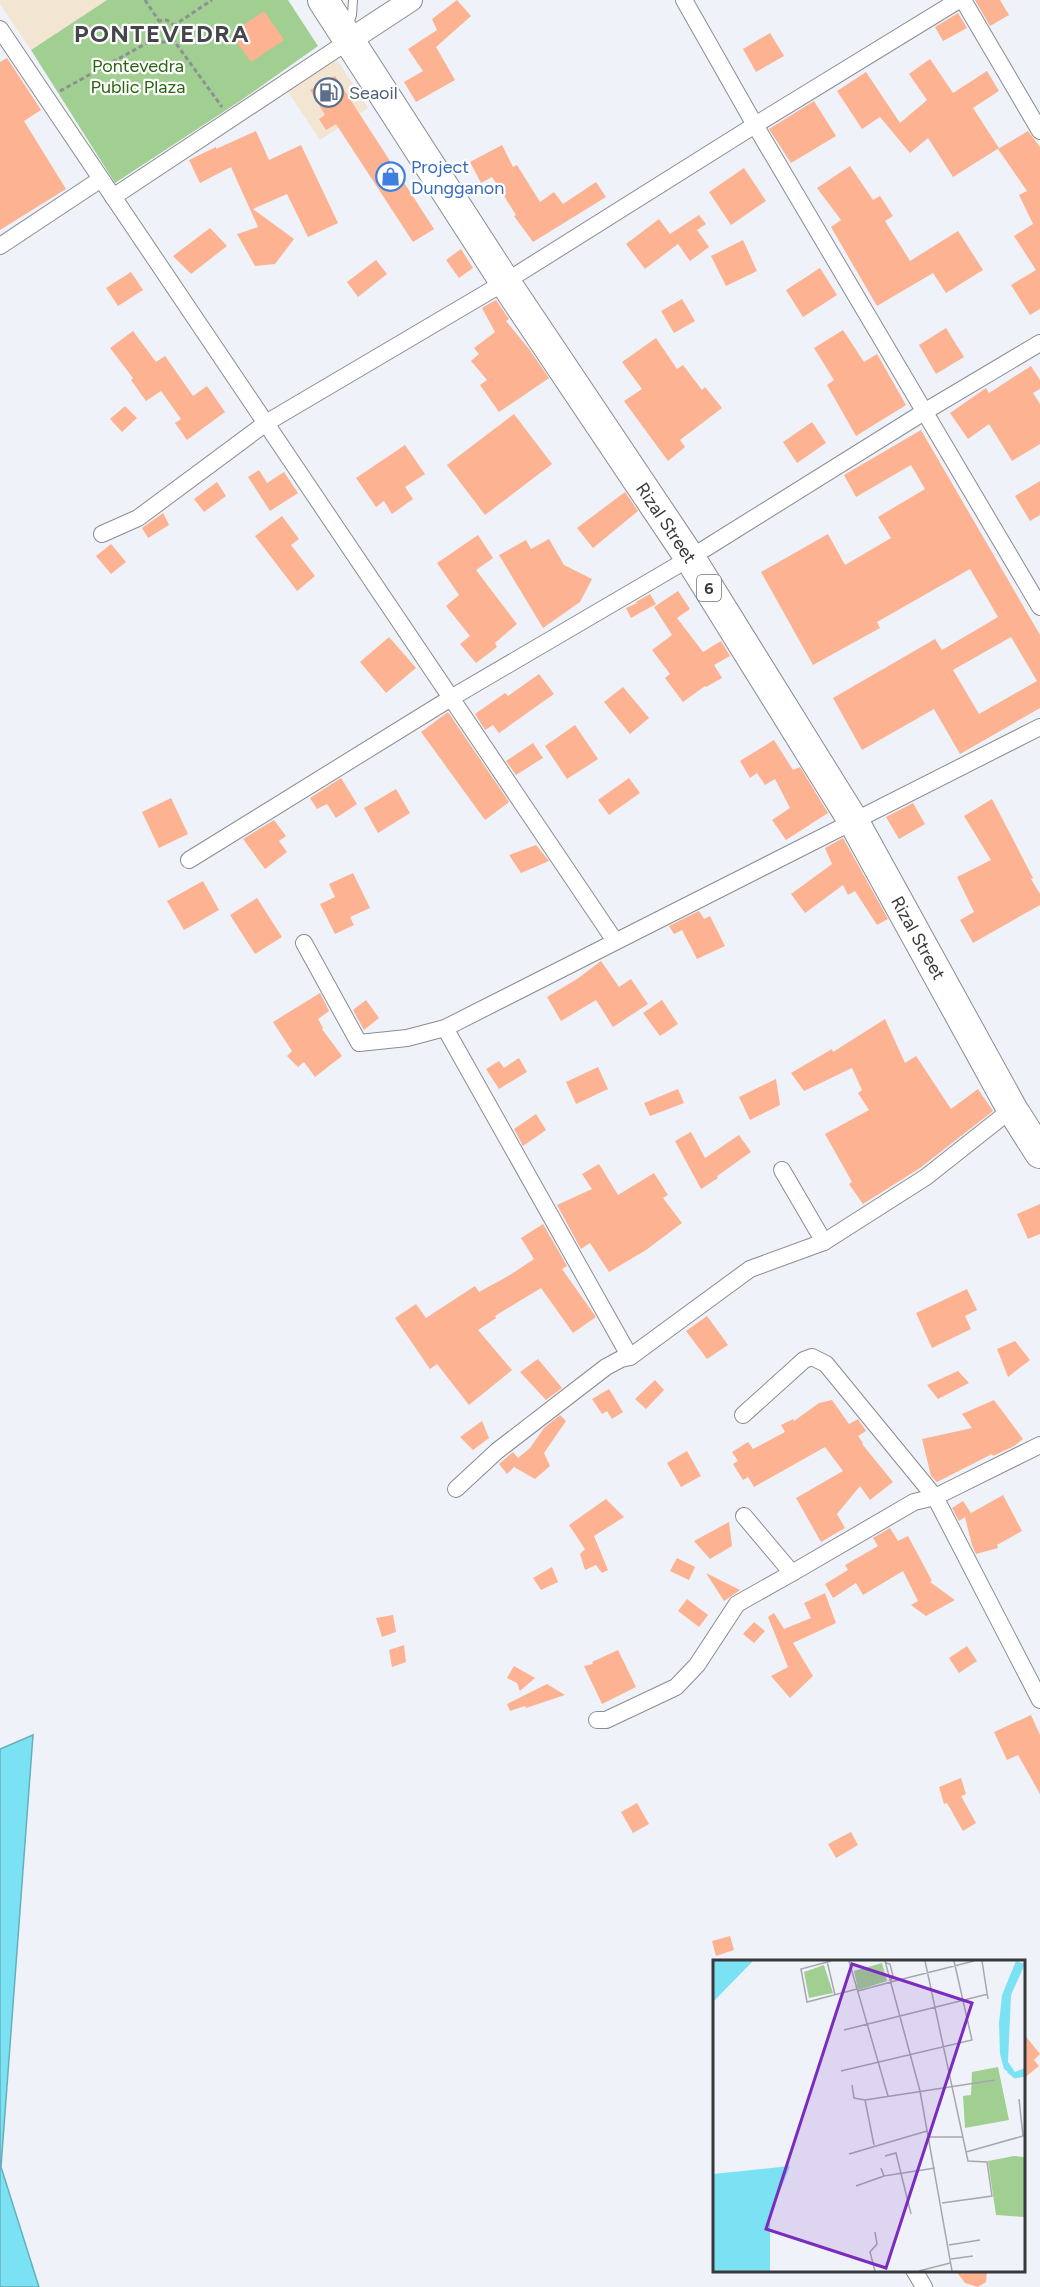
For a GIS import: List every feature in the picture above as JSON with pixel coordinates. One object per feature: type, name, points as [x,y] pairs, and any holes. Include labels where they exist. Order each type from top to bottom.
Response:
[{"type":"highway","name":"Rizal Street","points":[[323,0],[505,282],[690,558],[854,822],[1012,1109],[1040,1153]]},
{"type":"main road","points":[[348,36],[411,0]]},
{"type":"street","points":[[684,0],[1040,607]]},
{"type":"street","points":[[102,534],[138,518],[266,423],[505,282],[755,124],[961,0],[1040,131]]},
{"type":"street","points":[[0,29],[615,941]]},
{"type":"street","points":[[113,197],[231,119],[348,36]]},
{"type":"street","points":[[0,246],[101,179]]},
{"type":"street","points":[[189,860],[452,698],[690,558],[924,412],[1040,343]]},
{"type":"street","points":[[304,943],[359,1043],[407,1038],[445,1028],[1040,727]]},
{"type":"street","points":[[445,1028],[630,1357]]},
{"type":"street","points":[[456,1489],[497,1450],[606,1367],[630,1357],[750,1269],[824,1242],[931,1174],[1012,1109]]},
{"type":"street","points":[[782,1170],[824,1242]]},
{"type":"street","points":[[743,1415],[804,1360],[812,1357],[826,1364],[935,1497],[1040,1700]]},
{"type":"street","points":[[597,1720],[606,1720],[676,1686],[697,1665],[737,1604],[914,1502],[935,1497],[1040,1445]]},
{"type":"street","points":[[744,1516],[792,1573]]},
{"type":"street","points":[[915,2272],[924,2287]]},
{"type":"lane","points":[[348,36],[353,0]]},
{"type":"path","points":[[145,0],[159,21]]},
{"type":"path","points":[[173,26],[212,0]]},
{"type":"path","points":[[166,20],[173,26],[175,33],[172,38],[161,42],[153,34],[154,26],[159,21],[166,20]]},
{"type":"path","points":[[47,98],[156,38]]},
{"type":"path","points":[[172,38],[231,119]]},
{"type":"shaded area","points":[[0,0],[107,0],[31,50],[0,4]]},
{"type":"shaded area","points":[[336,58],[368,108],[320,140],[287,90]]},
{"type":"green space","name":"Pontevedra Public Plaza","points":[[107,0],[288,0],[318,46],[240,101],[115,183],[31,50]]},
{"type":"water","points":[[33,1735],[1,2167],[39,2287],[0,2287],[0,1749]]},
{"type":"building","points":[[457,0],[471,16],[436,47],[455,80],[416,102],[404,82],[423,71],[408,49],[437,30],[432,19]]},
{"type":"building","points":[[975,0],[1000,0],[1009,15],[990,26]]},
{"type":"building","points":[[264,11],[284,40],[251,62],[231,34]]},
{"type":"building","points":[[958,13],[967,28],[943,41],[935,27]]},
{"type":"building","points":[[770,33],[784,56],[756,72],[743,49]]},
{"type":"building","points":[[7,58],[41,110],[24,121],[66,189],[0,230],[0,62]]},
{"type":"building","points":[[930,59],[953,93],[987,71],[999,91],[973,108],[999,148],[953,177],[928,138],[910,153],[880,117],[862,129],[837,91],[866,72],[900,123],[927,100],[909,74]]},
{"type":"building","points":[[335,76],[434,229],[413,242],[336,124],[326,130],[319,119],[325,115],[310,90]]},
{"type":"building","points":[[814,101],[836,136],[791,163],[769,129]]},
{"type":"building","points":[[256,131],[269,160],[301,145],[338,223],[308,237],[287,194],[253,209],[294,239],[275,264],[255,266],[237,234],[258,227],[231,167],[200,183],[189,160]]},
{"type":"building","points":[[1028,131],[1040,147],[1040,309],[1030,315],[1011,285],[1036,270],[1014,236],[1033,224],[1019,195],[1027,191],[998,149]]},
{"type":"building","points":[[502,145],[513,167],[517,165],[540,202],[554,192],[563,204],[596,182],[606,197],[533,242],[514,216],[516,215],[492,177],[481,183],[470,162]]},
{"type":"building","points":[[850,166],[873,200],[880,196],[893,216],[885,221],[910,261],[958,231],[983,270],[946,293],[933,273],[877,306],[831,227],[841,220],[817,188]]},
{"type":"building","points":[[744,168],[766,201],[731,225],[709,192]]},
{"type":"building","points":[[699,215],[706,224],[697,230],[709,247],[690,261],[678,244],[645,269],[626,244],[659,219],[670,234]]},
{"type":"building","points":[[210,228],[227,246],[191,274],[173,256]]},
{"type":"building","points":[[743,240],[757,271],[726,286],[711,256]]},
{"type":"building","points":[[461,249],[473,268],[459,278],[446,260]]},
{"type":"building","points":[[376,260],[387,274],[358,297],[347,282]]},
{"type":"building","points":[[820,268],[837,295],[803,317],[786,290]]},
{"type":"building","points":[[131,272],[143,290],[118,306],[106,288]]},
{"type":"building","points":[[682,299],[695,321],[674,333],[661,311]]},
{"type":"building","points":[[496,300],[509,319],[506,321],[549,378],[499,412],[480,385],[487,380],[471,361],[479,354],[474,348],[495,332],[482,308]]},
{"type":"building","points":[[946,328],[964,357],[936,374],[919,345]]},
{"type":"building","points":[[843,330],[864,362],[877,354],[906,405],[856,436],[827,385],[834,380],[814,348]]},
{"type":"building","points":[[133,331],[156,362],[165,356],[193,396],[207,386],[225,412],[187,440],[175,423],[181,419],[161,391],[146,401],[131,380],[133,378],[110,348]]},
{"type":"building","points":[[656,338],[677,369],[683,365],[702,390],[705,387],[722,408],[680,440],[685,447],[668,461],[624,401],[642,389],[622,362]]},
{"type":"building","points":[[1031,366],[1040,380],[1040,389],[1033,393],[1040,404],[1040,444],[1012,461],[989,424],[968,439],[950,413],[986,388],[989,393]]},
{"type":"building","points":[[125,406],[137,418],[122,432],[110,419]]},
{"type":"building","points":[[514,414],[552,464],[485,515],[447,465]]},
{"type":"building","points":[[812,422],[826,443],[797,463],[783,442]]},
{"type":"building","points":[[921,430],[1040,635],[1040,708],[960,754],[934,709],[862,750],[833,698],[935,639],[942,650],[998,617],[970,569],[877,622],[880,628],[813,665],[761,572],[828,534],[845,565],[891,538],[878,517],[925,489],[911,465],[856,497],[844,475]],"holes":[[[1011,637],[1037,681],[979,714],[953,670]]]},
{"type":"building","points":[[405,445],[425,474],[405,487],[413,499],[392,514],[384,501],[376,507],[356,478]]},
{"type":"building","points":[[259,470],[267,483],[284,472],[298,493],[270,511],[248,477]]},
{"type":"building","points":[[1040,481],[1040,515],[1030,521],[1015,496]]},
{"type":"building","points":[[217,482],[226,496],[204,512],[194,499]]},
{"type":"building","points":[[625,492],[638,511],[593,548],[577,528]]},
{"type":"building","points":[[163,513],[169,525],[148,538],[142,528]]},
{"type":"building","points":[[282,516],[299,539],[291,545],[315,576],[297,591],[255,536]]},
{"type":"building","points":[[478,535],[493,558],[476,570],[517,624],[495,643],[497,647],[476,663],[460,644],[470,636],[446,606],[459,595],[437,563]]},
{"type":"building","points":[[549,539],[564,565],[592,579],[580,602],[543,628],[499,555],[526,540],[531,549]]},
{"type":"building","points":[[111,544],[126,562],[111,574],[96,556]]},
{"type":"building","points":[[678,591],[690,609],[677,618],[703,652],[721,641],[730,656],[714,665],[722,678],[705,686],[683,702],[665,678],[670,674],[652,650],[672,635],[654,607]]},
{"type":"building","points":[[650,594],[656,604],[631,618],[626,608]]},
{"type":"building","points":[[389,637],[416,668],[386,693],[360,662]]},
{"type":"building","points":[[539,674],[554,694],[499,733],[493,725],[485,730],[475,714],[505,693],[508,696]]},
{"type":"building","points":[[623,687],[649,718],[630,734],[604,702]]},
{"type":"building","points":[[448,712],[509,802],[485,820],[421,732]]},
{"type":"building","points":[[575,725],[598,759],[567,779],[545,746]]},
{"type":"building","points":[[774,740],[793,770],[800,767],[828,813],[786,840],[772,820],[790,808],[775,779],[765,785],[757,773],[750,778],[740,761]]},
{"type":"building","points":[[533,743],[543,758],[516,775],[506,761]]},
{"type":"building","points":[[341,778],[357,804],[336,818],[327,804],[317,809],[310,798]]},
{"type":"building","points":[[629,778],[640,793],[609,815],[598,800]]},
{"type":"building","points":[[396,789],[410,813],[378,833],[364,808]]},
{"type":"building","points":[[171,798],[188,834],[159,848],[142,812]]},
{"type":"building","points":[[992,799],[1033,878],[1031,879],[1040,894],[1040,905],[973,943],[960,920],[974,912],[957,877],[991,860],[964,816]]},
{"type":"building","points":[[913,803],[925,824],[899,839],[886,817]]},
{"type":"building","points":[[274,820],[286,836],[279,841],[287,852],[265,869],[243,839]]},
{"type":"building","points":[[843,838],[888,919],[877,925],[855,891],[848,895],[843,885],[805,913],[791,894],[832,864],[825,848]]},
{"type":"building","points":[[536,845],[549,861],[521,873],[509,855]]},
{"type":"building","points":[[353,873],[370,908],[350,917],[354,925],[335,934],[320,904],[335,897],[329,884]]},
{"type":"building","points":[[203,881],[219,910],[184,930],[167,901]]},
{"type":"building","points":[[257,898],[282,937],[255,954],[230,915]]},
{"type":"building","points":[[699,911],[704,919],[710,916],[725,946],[697,959],[682,930],[674,934],[669,926]]},
{"type":"building","points":[[601,961],[619,987],[631,979],[648,1004],[613,1027],[596,1000],[561,1021],[547,997]]},
{"type":"building","points":[[320,993],[329,1011],[318,1019],[322,1029],[342,1056],[315,1077],[304,1062],[298,1067],[287,1056],[292,1051],[273,1022]]},
{"type":"building","points":[[366,1000],[379,1018],[364,1030],[353,1010]]},
{"type":"building","points":[[662,1000],[678,1024],[660,1036],[643,1013]]},
{"type":"building","points":[[885,1019],[905,1063],[916,1056],[951,1109],[978,1089],[993,1111],[920,1168],[863,1204],[849,1184],[852,1182],[825,1134],[869,1110],[858,1093],[862,1090],[852,1068],[804,1091],[791,1073],[832,1049],[833,1052]]},
{"type":"building","points":[[519,1058],[527,1072],[499,1089],[486,1069],[499,1061],[504,1068]]},
{"type":"building","points":[[598,1067],[608,1089],[576,1104],[566,1082]]},
{"type":"building","points":[[776,1079],[780,1105],[750,1120],[739,1097]]},
{"type":"building","points":[[678,1089],[684,1103],[650,1116],[644,1103]]},
{"type":"building","points":[[536,1114],[546,1130],[523,1146],[514,1129]]},
{"type":"building","points":[[691,1132],[705,1158],[739,1135],[751,1152],[701,1189],[675,1141]]},
{"type":"building","points":[[599,1164],[618,1195],[654,1173],[668,1195],[663,1198],[682,1223],[646,1250],[609,1272],[590,1243],[581,1249],[557,1205],[592,1189],[582,1174]]},
{"type":"building","points":[[1040,1204],[1040,1234],[1028,1239],[1017,1214]]},
{"type":"building","points":[[543,1224],[567,1266],[562,1269],[596,1317],[573,1333],[541,1288],[495,1316],[496,1318],[478,1330],[512,1370],[469,1405],[437,1364],[430,1369],[395,1318],[416,1304],[426,1318],[475,1286],[479,1292],[510,1275],[534,1259],[521,1238]]},
{"type":"building","points":[[967,1289],[977,1310],[965,1316],[971,1329],[932,1348],[916,1313]]},
{"type":"building","points":[[707,1316],[728,1345],[707,1359],[686,1331]]},
{"type":"building","points":[[1015,1341],[1030,1360],[1008,1377],[997,1349]]},
{"type":"building","points":[[538,1359],[562,1388],[546,1400],[520,1372]]},
{"type":"building","points":[[958,1371],[969,1383],[938,1399],[927,1385]]},
{"type":"building","points":[[655,1380],[664,1390],[646,1409],[635,1399]]},
{"type":"building","points":[[609,1389],[623,1412],[612,1419],[607,1411],[602,1414],[592,1399]]},
{"type":"building","points":[[832,1400],[849,1424],[858,1419],[866,1431],[858,1436],[862,1444],[893,1482],[870,1500],[860,1486],[837,1514],[845,1528],[821,1542],[796,1498],[843,1471],[825,1447],[754,1487],[748,1477],[743,1480],[733,1464],[738,1461],[732,1452],[748,1442],[753,1449],[785,1432],[781,1425],[793,1419],[794,1421],[819,1403]]},
{"type":"building","points":[[994,1400],[1023,1439],[1014,1446],[993,1456],[992,1454],[937,1482],[931,1476],[922,1439],[972,1428],[962,1414]]},
{"type":"building","points":[[560,1415],[566,1421],[544,1453],[550,1466],[535,1479],[514,1467],[507,1474],[499,1464],[513,1452],[518,1458],[530,1448],[544,1428]]},
{"type":"building","points":[[482,1421],[489,1438],[473,1450],[460,1437]]},
{"type":"building","points":[[687,1451],[701,1476],[681,1487],[667,1463]]},
{"type":"building","points":[[1003,1495],[1022,1531],[997,1545],[998,1548],[976,1554],[965,1517],[959,1521],[952,1508],[963,1501],[971,1513]]},
{"type":"building","points":[[606,1499],[624,1517],[594,1536],[608,1570],[602,1573],[596,1565],[585,1570],[580,1554],[585,1549],[569,1525]]},
{"type":"building","points":[[729,1522],[732,1546],[710,1559],[694,1541]]},
{"type":"building","points":[[890,1528],[898,1541],[908,1536],[932,1581],[930,1582],[955,1600],[926,1616],[911,1605],[918,1601],[903,1571],[863,1595],[856,1583],[833,1598],[825,1584],[848,1570],[845,1565],[878,1546],[873,1538]]},
{"type":"building","points":[[677,1558],[695,1567],[689,1580],[670,1571]]},
{"type":"building","points":[[552,1567],[558,1582],[541,1590],[533,1578]]},
{"type":"building","points":[[706,1573],[740,1590],[724,1601]]},
{"type":"building","points":[[825,1593],[836,1623],[793,1643],[813,1676],[790,1698],[771,1676],[788,1667],[768,1617],[774,1613],[784,1629],[811,1618],[804,1603]]},
{"type":"building","points":[[687,1599],[708,1615],[699,1627],[678,1611]]},
{"type":"building","points":[[393,1615],[396,1632],[382,1637],[376,1618]]},
{"type":"building","points":[[754,1622],[765,1631],[754,1643],[743,1634]]},
{"type":"building","points":[[404,1645],[406,1662],[392,1667],[389,1650]]},
{"type":"building","points":[[967,1646],[977,1661],[959,1673],[949,1658]]},
{"type":"building","points":[[618,1650],[636,1687],[602,1704],[584,1666],[593,1664],[592,1662]]},
{"type":"building","points":[[514,1666],[535,1678],[520,1691],[517,1683],[507,1678]]},
{"type":"building","points":[[547,1684],[565,1695],[510,1711],[507,1704]]},
{"type":"building","points":[[1031,1715],[1040,1735],[1040,1794],[1018,1755],[1007,1760],[994,1732]]},
{"type":"building","points":[[961,1778],[966,1794],[961,1796],[976,1823],[963,1831],[947,1803],[944,1804],[939,1787]]},
{"type":"building","points":[[637,1803],[649,1824],[633,1833],[621,1812]]},
{"type":"building","points":[[851,1832],[858,1845],[836,1858],[828,1844]]},
{"type":"building","points":[[730,1936],[734,1950],[716,1956],[712,1941]]},
{"type":"building","points":[[1025,2035],[1040,2054],[1034,2060],[1039,2066],[1025,2077]]},
{"type":"building","points":[[957,2272],[987,2272],[986,2282],[978,2287],[965,2283]]},
{"type":"place","name":"Seaoil","points":[[328,93]]},
{"type":"place","name":"Project Dungganon","points":[[390,177]]},
{"type":"district","name":"PONTEVEDRA","points":[[162,33]]}]
